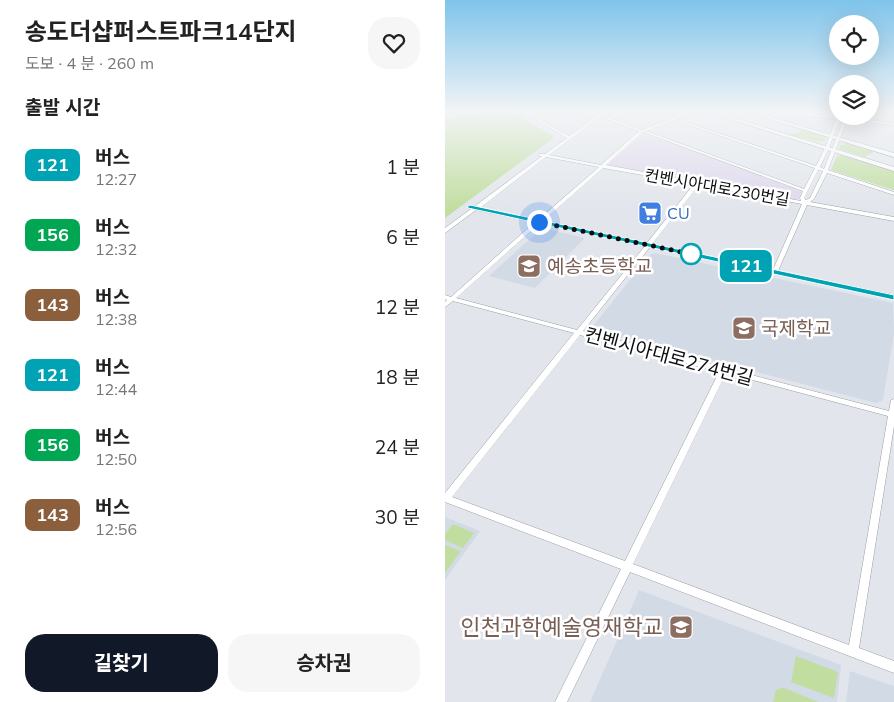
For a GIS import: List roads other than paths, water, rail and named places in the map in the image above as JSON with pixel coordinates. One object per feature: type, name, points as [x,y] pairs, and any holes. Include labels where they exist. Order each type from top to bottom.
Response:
[{"type":"main road","points":[[817,145],[894,168]]},
{"type":"main road","points":[[860,145],[893,155]]},
{"type":"main road","points":[[876,163],[869,158],[871,154],[893,155]]},
{"type":"street","points":[[445,231],[556,145]]},
{"type":"street","points":[[445,305],[449,298],[627,145]]},
{"type":"street","points":[[680,145],[806,191]]},
{"type":"street","points":[[749,145],[894,194]]},
{"type":"street","points":[[805,203],[802,198],[828,145]]},
{"type":"street","points":[[775,272],[805,203],[812,200],[836,145]]},
{"type":"street","name":"컨벤시아대로230번길","points":[[543,155],[894,218]]},
{"type":"street","points":[[697,184],[445,498],[894,667]]},
{"type":"street","points":[[445,226],[473,208],[894,297]]},
{"type":"street","name":"컨벤시아대로274번길","points":[[449,298],[893,415]]},
{"type":"street","points":[[561,702],[723,370]]},
{"type":"street","points":[[853,651],[894,402]]},
{"type":"place","name":"CU","points":[[650,213]]},
{"type":"place","name":"예송초등학교","points":[[529,266]]},
{"type":"place","name":"국제학교","points":[[744,328]]},
{"type":"place","name":"인천과학예술영재학교","points":[[681,627]]}]
